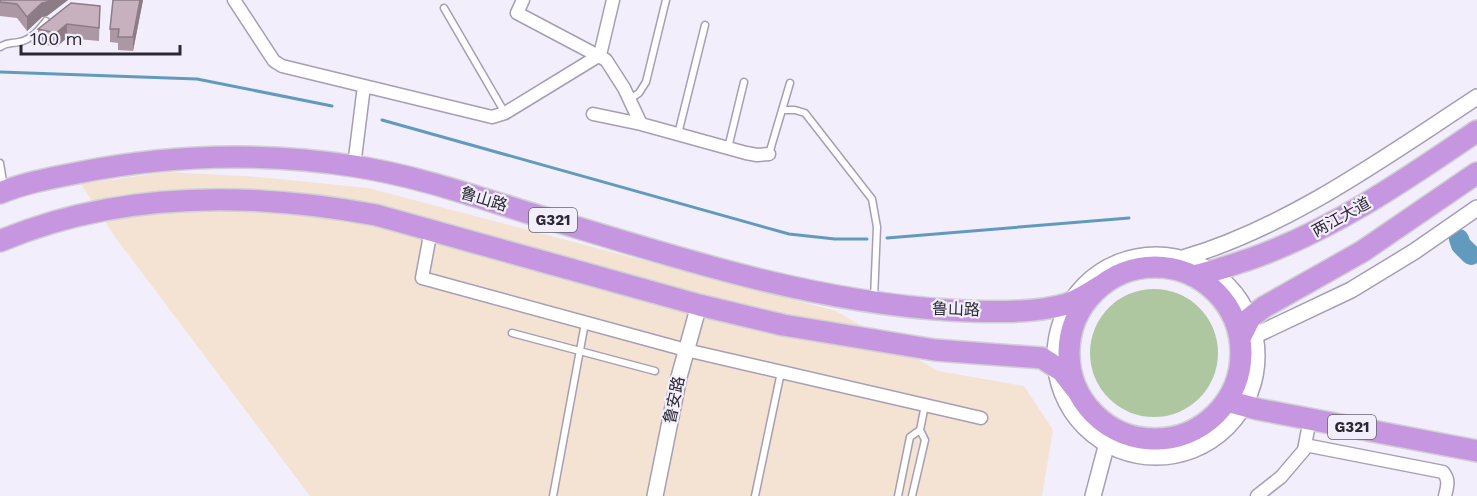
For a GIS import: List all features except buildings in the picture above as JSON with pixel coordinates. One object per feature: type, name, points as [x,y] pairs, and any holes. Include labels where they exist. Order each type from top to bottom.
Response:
[{"type":"highway","name":"两江大道","points":[[1196,269],[1272,251],[1313,233],[1360,207],[1477,131]]},
{"type":"highway","name":"鲁山路","points":[[2,192],[50,178],[149,161],[188,158],[265,158],[354,166],[432,184],[741,275],[874,301],[974,311],[1038,309],[1070,303],[1102,285]]},
{"type":"highway","points":[[1055,365],[1076,389],[1108,436],[1142,439],[1174,438],[1190,432],[1236,403],[1242,355],[1249,331],[1264,307],[1363,251],[1477,173]]},
{"type":"highway","name":"G321","points":[[0,241],[56,220],[151,203],[223,199],[340,208],[376,215],[699,305],[783,325],[935,350],[1042,358],[1055,365]]},
{"type":"highway","points":[[1076,389],[1069,362],[1071,333],[1082,307],[1102,285],[1125,273],[1147,267],[1196,269],[1227,304],[1237,324],[1249,331]]},
{"type":"highway","name":"G321","points":[[1236,403],[1477,451]]},
{"type":"street","points":[[234,0],[278,64],[486,117],[505,113],[600,55],[613,0]]},
{"type":"street","points":[[523,0],[517,13],[600,55],[611,66],[641,124]]},
{"type":"street","points":[[354,166],[364,86]]},
{"type":"street","points":[[1093,496],[1108,436],[1087,430],[1073,414],[1059,384],[1055,365],[1055,346],[1059,328],[1070,303],[1084,285],[1096,274],[1124,260],[1154,255],[1196,269],[1255,230],[1315,200],[1366,170],[1477,96]]},
{"type":"street","points":[[593,114],[641,124],[757,155],[769,154]]},
{"type":"street","points":[[1249,331],[1351,290],[1415,251],[1477,208]]},
{"type":"street","points":[[431,230],[422,278],[686,350],[981,418]]},
{"type":"street","name":"鲁安路","points":[[655,496],[686,350],[699,305]]},
{"type":"street","points":[[1257,496],[1281,477],[1304,450],[1310,419]]},
{"type":"street","points":[[1305,444],[1443,472],[1448,484],[1445,496]]},
{"type":"lane","points":[[630,99],[639,93],[646,82],[666,0]]},
{"type":"lane","points":[[444,8],[505,113]]},
{"type":"lane","points":[[0,47],[6,43],[28,39],[46,21]]},
{"type":"lane","points":[[678,134],[705,25]]},
{"type":"lane","points":[[728,148],[744,82]]},
{"type":"lane","points":[[769,154],[790,83]]},
{"type":"lane","points":[[782,110],[805,113],[872,199],[877,227],[874,301]]},
{"type":"lane","points":[[0,163],[2,192]]},
{"type":"lane","points":[[553,496],[585,322]]},
{"type":"lane","points":[[512,333],[654,371]]},
{"type":"lane","points":[[755,496],[781,371]]},
{"type":"lane","points":[[912,496],[925,440],[920,430],[926,405]]},
{"type":"lane","points":[[898,496],[910,437],[920,430]]},
{"type":"shaded area","points":[[168,172],[259,177],[368,188],[836,311],[938,371],[1024,386],[1053,430],[1042,496],[310,496],[115,237],[81,184]]},
{"type":"green space","points":[[1154,289],[1179,293],[1200,307],[1214,328],[1218,353],[1214,378],[1200,399],[1179,413],[1154,417],[1129,413],[1108,399],[1094,378],[1090,353],[1094,328],[1108,307],[1129,293]]},
{"type":"waterway","points":[[0,72],[197,79],[332,106]]},
{"type":"waterway","points":[[382,120],[789,234],[835,239],[867,239]]},
{"type":"waterway","points":[[887,238],[1129,218]]},
{"type":"waterway","points":[[1459,239],[1461,245],[1471,255]]},
{"type":"waterway","points":[[1459,253],[1477,256]]}]
